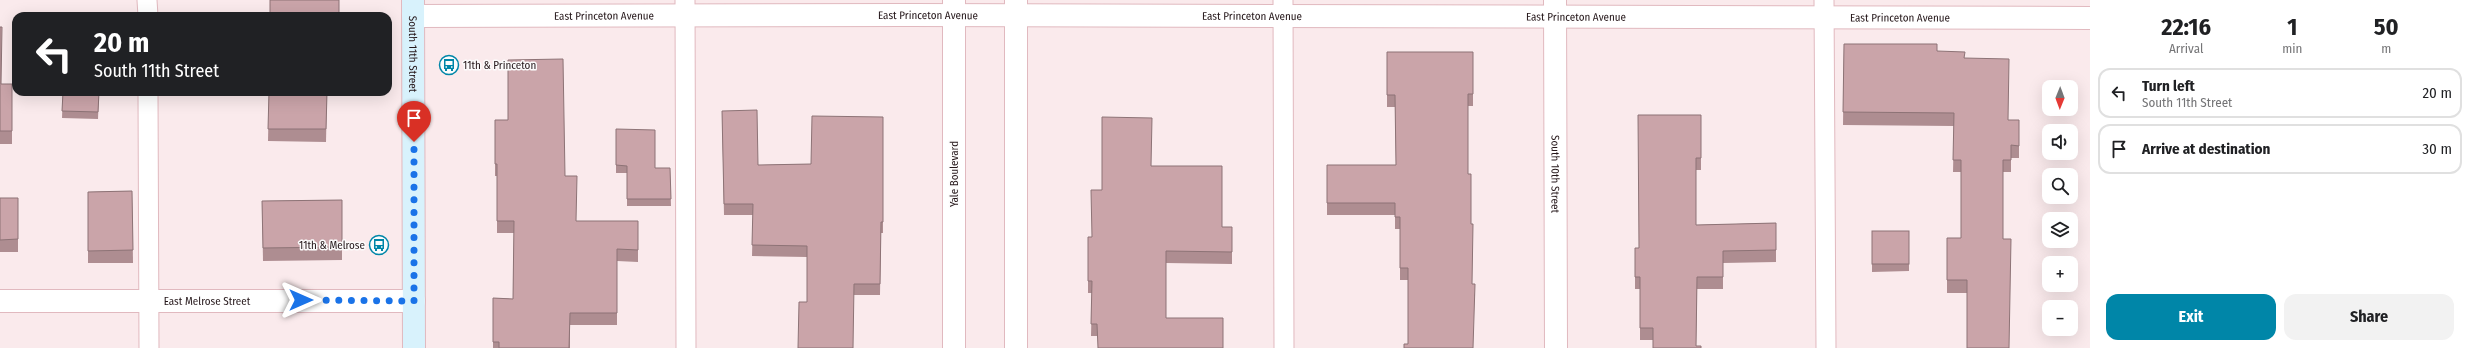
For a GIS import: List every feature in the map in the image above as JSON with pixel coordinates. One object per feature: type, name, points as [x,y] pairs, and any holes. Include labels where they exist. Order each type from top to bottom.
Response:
[{"type":"street","name":"Yale Boulevard","points":[[954,7],[954,348]]},
{"type":"street","name":"East Princeton Avenue","points":[[413,8],[1016,7],[1824,9],[2090,18]]},
{"type":"street","points":[[1016,7],[1016,348]]},
{"type":"street","name":"South 11th Street","points":[[413,8],[414,348]]},
{"type":"street","name":"South 10th Street","points":[[1556,8],[1556,348]]},
{"type":"street","name":"East Melrose Street","points":[[0,301],[414,301]]},
{"type":"lane","points":[[147,0],[148,12]]},
{"type":"lane","points":[[686,8],[686,348]]},
{"type":"lane","points":[[1283,8],[1284,348]]},
{"type":"lane","points":[[1824,9],[1826,348]]},
{"type":"lane","points":[[148,96],[149,348]]},
{"type":"building","points":[[270,0],[339,0],[339,12],[270,12]]},
{"type":"building","points":[[0,27],[2,27],[1,84],[12,84],[12,131],[0,131]]},
{"type":"building","points":[[1844,44],[1937,44],[1937,51],[1965,52],[1964,58],[2009,59],[2008,120],[2019,120],[2019,146],[2011,145],[2011,160],[2003,160],[2003,239],[2011,239],[2009,348],[1967,348],[1967,280],[1947,280],[1947,238],[1961,238],[1961,160],[1953,160],[1954,113],[1843,112]]},
{"type":"building","points":[[1387,52],[1473,52],[1473,94],[1468,94],[1468,174],[1471,174],[1471,224],[1473,224],[1472,284],[1475,284],[1473,348],[1404,348],[1404,344],[1408,344],[1408,268],[1400,268],[1400,217],[1395,217],[1395,203],[1327,203],[1327,165],[1396,165],[1395,95],[1387,95]]},
{"type":"building","points":[[563,59],[565,176],[577,176],[576,221],[638,221],[638,250],[617,249],[617,313],[570,313],[569,348],[499,348],[499,342],[493,342],[493,298],[513,299],[514,221],[497,221],[497,164],[495,164],[495,120],[508,120],[508,60]]},
{"type":"building","points":[[63,96],[99,96],[98,112],[62,111]]},
{"type":"building","points":[[269,96],[327,96],[326,129],[268,129]]},
{"type":"building","points":[[757,110],[758,165],[811,164],[812,116],[883,117],[883,222],[881,222],[880,284],[854,284],[853,348],[798,348],[799,302],[807,302],[807,246],[752,245],[753,204],[724,204],[722,111]]},
{"type":"building","points":[[1638,115],[1701,115],[1701,158],[1696,158],[1696,225],[1776,223],[1776,250],[1723,251],[1723,277],[1697,277],[1696,346],[1701,346],[1701,348],[1653,348],[1653,328],[1640,328],[1640,277],[1635,277],[1635,248],[1639,248]]},
{"type":"building","points":[[1102,117],[1152,118],[1151,166],[1222,166],[1222,227],[1232,227],[1232,252],[1166,251],[1166,318],[1223,318],[1223,348],[1098,348],[1097,324],[1091,324],[1092,281],[1088,281],[1088,237],[1092,237],[1091,190],[1102,190]]},
{"type":"building","points":[[616,129],[655,130],[655,168],[670,168],[671,199],[627,199],[627,166],[616,165]]},
{"type":"building","points":[[132,191],[133,250],[88,251],[88,192]]},
{"type":"building","points":[[0,198],[18,198],[18,239],[0,240]]},
{"type":"building","points":[[342,200],[342,247],[263,248],[262,201]]},
{"type":"building","points":[[1872,231],[1909,231],[1909,264],[1872,264]]},
{"type":"place","name":"11th & Princeton","points":[[449,65]]},
{"type":"place","name":"11th & Melrose","points":[[379,245]]},
{"type":"route","points":[[301,300],[414,301],[414,142]]}]
